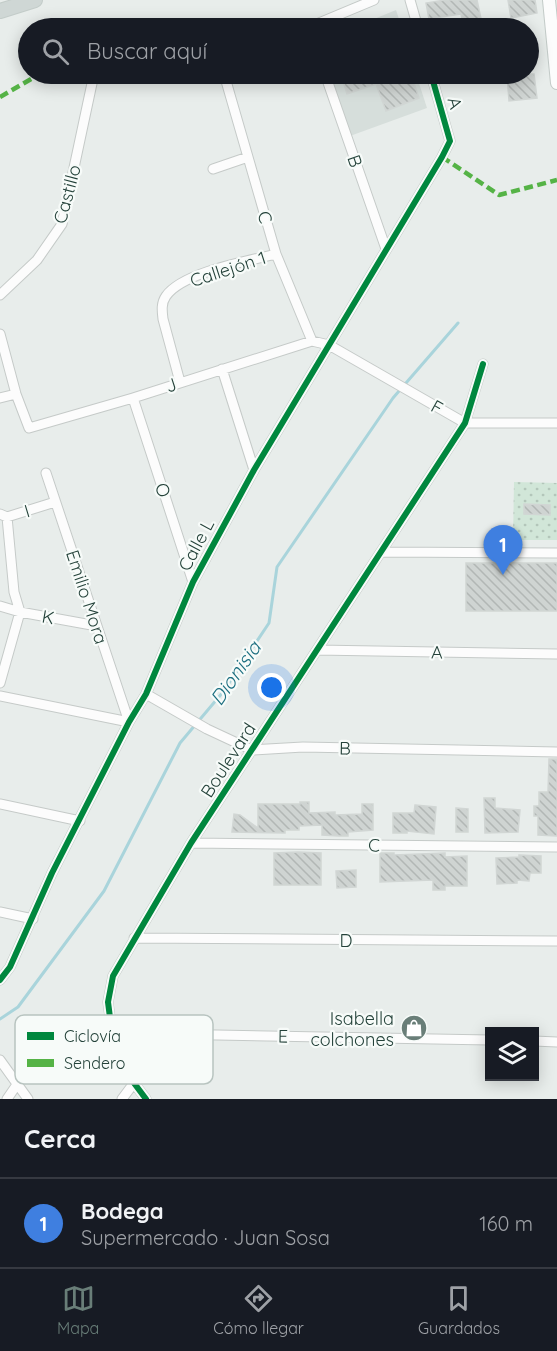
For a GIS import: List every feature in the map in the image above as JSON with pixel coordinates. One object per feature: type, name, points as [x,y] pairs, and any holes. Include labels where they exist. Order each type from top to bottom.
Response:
[{"type":"main road","points":[[0,11],[35,0]]},
{"type":"street","points":[[332,18],[374,0]]},
{"type":"street","points":[[410,0],[415,18]]},
{"type":"street","points":[[549,0],[557,81]]},
{"type":"street","name":"Castillo","points":[[0,295],[37,260],[62,224],[92,84]]},
{"type":"street","name":"C","points":[[227,84],[276,254],[312,341]]},
{"type":"street","name":"B","points":[[328,84],[386,249]]},
{"type":"street","name":"A","points":[[434,84],[450,141]]},
{"type":"street","name":"Calle L","points":[[0,980],[10,967],[52,873],[129,722],[146,694],[193,582],[254,470],[450,141]]},
{"type":"street","points":[[213,169],[248,157]]},
{"type":"street","name":"Callejón 1","points":[[180,382],[161,308],[165,297],[174,288],[196,275],[276,254]]},
{"type":"street","points":[[0,334],[16,394],[0,398]]},
{"type":"street","points":[[312,341],[329,345]]},
{"type":"street","name":"J","points":[[16,394],[29,428],[133,398],[312,341]]},
{"type":"street","name":"F","points":[[329,345],[465,423],[557,423]]},
{"type":"street","name":"Boulevard","points":[[110,1015],[108,1002],[113,976],[134,938],[191,843],[465,423],[483,364]]},
{"type":"street","points":[[222,369],[254,470]]},
{"type":"street","name":"O","points":[[133,398],[193,582]]},
{"type":"street","name":"Emilio Mora","points":[[46,473],[129,722]]},
{"type":"street","name":"I","points":[[3,516],[55,502]]},
{"type":"street","points":[[0,683],[20,612],[14,592],[3,516]]},
{"type":"street","points":[[382,552],[557,553]]},
{"type":"street","name":"K","points":[[0,606],[20,612],[97,626]]},
{"type":"street","name":"A","points":[[317,650],[557,654]]},
{"type":"street","name":"B","points":[[146,694],[207,729],[252,750],[303,747],[557,752]]},
{"type":"street","points":[[0,696],[129,722]]},
{"type":"street","points":[[0,804],[80,821]]},
{"type":"street","name":"C","points":[[191,843],[557,847]]},
{"type":"street","points":[[0,912],[33,919]]},
{"type":"street","name":"D","points":[[134,938],[557,941]]},
{"type":"street","name":"E","points":[[213,1035],[485,1040]]},
{"type":"street","points":[[539,1041],[557,1042]]},
{"type":"street","points":[[0,1060],[15,1079]]},
{"type":"street","points":[[7,1099],[17,1084]]},
{"type":"street","points":[[19,1084],[28,1099]]},
{"type":"street","points":[[122,1099],[133,1084]]},
{"type":"street","name":"Boulevard","points":[[135,1084],[146,1099]]},
{"type":"shaded area","points":[[396,10],[399,18],[376,18]]},
{"type":"shaded area","points":[[332,84],[419,84],[427,108],[350,136]]},
{"type":"green space","points":[[514,482],[557,483],[557,540],[513,540]]},
{"type":"building","points":[[445,0],[477,0],[481,18],[462,18],[461,14],[429,18],[426,3]]},
{"type":"building","points":[[508,0],[535,0],[537,13],[511,18]]},
{"type":"building","points":[[344,84],[376,84],[347,94]]},
{"type":"building","points":[[376,84],[414,84],[419,98],[386,111]]},
{"type":"building","points":[[508,84],[535,84],[537,98],[509,101]]},
{"type":"building","points":[[524,504],[550,505],[550,515],[524,514]]},
{"type":"building","points":[[466,563],[557,563],[557,611],[466,611]]},
{"type":"building","points":[[549,759],[557,759],[557,836],[538,835],[538,816],[534,816],[534,806],[539,806],[539,792],[548,792]]},
{"type":"building","points":[[484,798],[495,798],[495,808],[520,810],[518,832],[485,833]]},
{"type":"building","points":[[300,802],[309,802],[309,813],[335,812],[335,815],[362,814],[362,804],[373,804],[373,830],[348,832],[348,836],[322,835],[322,825],[299,826],[299,830],[285,830],[285,833],[232,832],[234,814],[240,815],[258,828],[258,804],[300,804]]},
{"type":"building","points":[[415,805],[436,807],[434,834],[407,831],[407,833],[393,833],[393,813],[414,813]]},
{"type":"building","points":[[456,808],[468,809],[468,832],[456,832]]},
{"type":"building","points":[[274,853],[321,853],[321,885],[274,885]]},
{"type":"building","points":[[380,853],[394,853],[394,855],[445,853],[445,857],[467,856],[467,886],[445,886],[445,890],[433,890],[433,880],[380,882]]},
{"type":"building","points":[[519,855],[541,856],[541,873],[530,873],[529,881],[517,880],[517,883],[497,884],[496,858],[519,857]]},
{"type":"building","points":[[356,870],[356,887],[337,888],[336,871]]},
{"type":"waterway","name":"Dionisia","points":[[0,1019],[18,1007],[104,891],[180,743],[223,692],[269,623],[277,567],[393,398],[458,323]]},
{"type":"marked path","points":[[0,97],[22,84]]},
{"type":"marked path","points":[[442,157],[499,195],[557,180]]},
{"type":"cycle path","points":[[0,980],[10,967],[52,873],[129,722],[146,694],[193,582],[254,470],[450,141],[434,84]]},
{"type":"cycle path","points":[[110,1015],[108,1002],[113,976],[191,843],[465,423],[483,364]]},
{"type":"cycle path","points":[[135,1084],[146,1099]]},
{"type":"place","name":"Bodega","points":[[503,575]]},
{"type":"place","name":"Isabella colchones","points":[[414,1028]]}]
